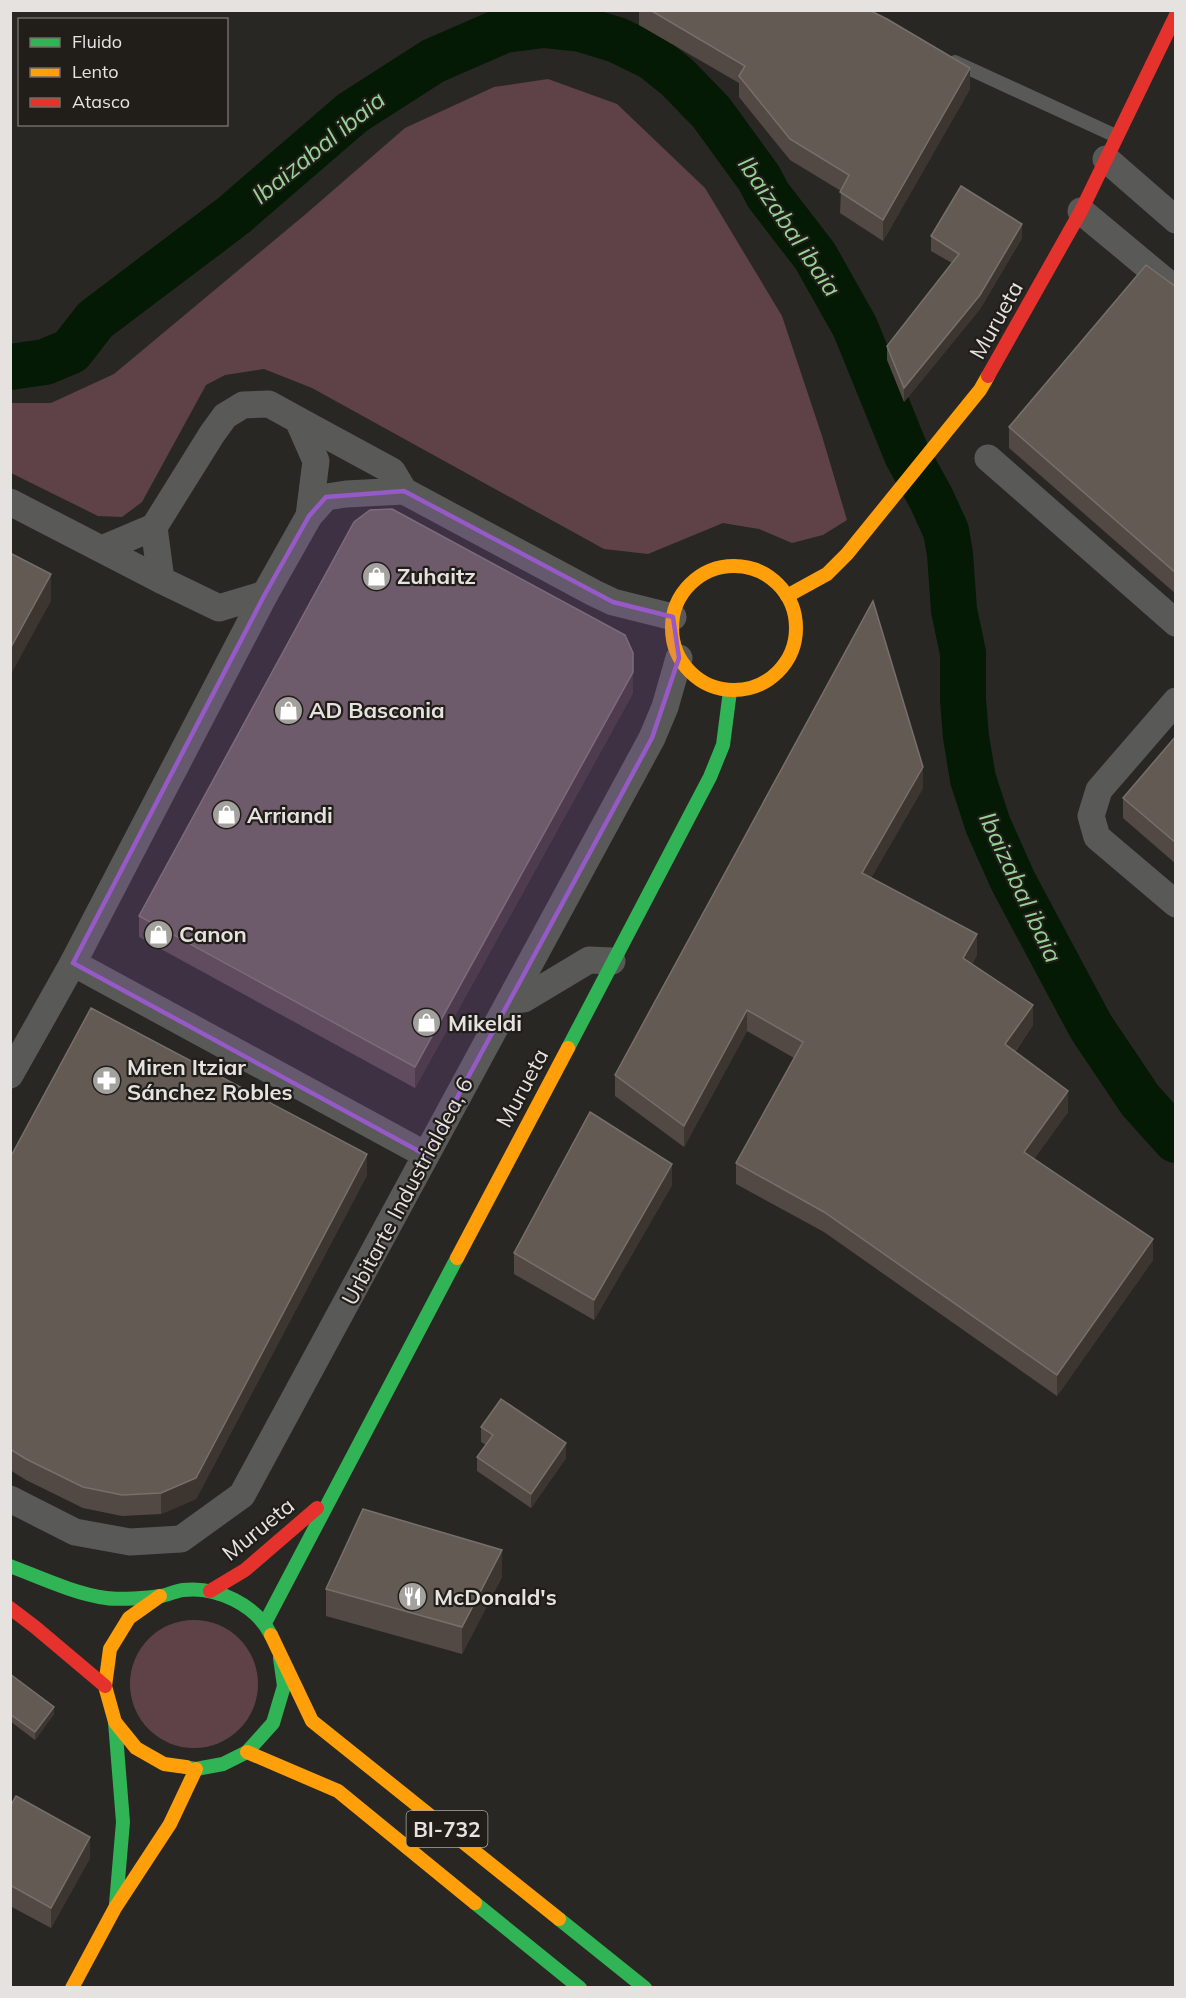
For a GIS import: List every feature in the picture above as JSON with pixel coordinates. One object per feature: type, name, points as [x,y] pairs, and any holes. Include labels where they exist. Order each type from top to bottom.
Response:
[{"type":"street","name":"Murueta","points":[[788,596],[827,574],[870,526],[980,390],[1081,212],[1176,15]]},
{"type":"street","points":[[1111,147],[1176,220]]},
{"type":"street","points":[[1081,212],[1176,290]]},
{"type":"street","points":[[135,565],[154,527],[225,416],[243,405],[268,404],[392,471],[404,490],[613,602],[673,617]]},
{"type":"street","points":[[298,420],[316,461],[309,516]]},
{"type":"street","points":[[988,458],[1176,624]]},
{"type":"street","points":[[10,1075],[73,963],[265,594],[309,516],[326,497],[404,490]]},
{"type":"street","points":[[10,502],[219,608],[265,594]]},
{"type":"street","points":[[102,549],[154,527]]},
{"type":"street","points":[[154,527],[161,580]]},
{"type":"street","points":[[742,566],[760,571],[788,596],[795,614],[796,633],[792,652],[781,669],[767,681],[749,689],[730,691],[710,686],[692,675],[679,658],[672,638],[673,617],[679,599],[690,584],[705,573],[723,567],[742,566]]},
{"type":"street","name":"Urbitarte Industrialdea, 6","points":[[10,1499],[75,1532],[130,1542],[181,1539],[242,1495],[652,738],[665,707],[679,658]]},
{"type":"street","name":"Murueta","points":[[265,1623],[710,777],[723,745],[730,691]]},
{"type":"street","points":[[1176,701],[1099,790],[1091,816],[1097,837],[1176,904]]},
{"type":"street","points":[[510,1001],[524,999],[589,960],[612,962]]},
{"type":"street","points":[[73,963],[426,1155]]},
{"type":"street","name":"Murueta","points":[[210,1591],[245,1570],[330,1497]]},
{"type":"street","name":"BI-732","points":[[10,1566],[65,1587],[106,1598],[160,1596],[184,1590],[210,1591],[240,1602],[265,1623],[312,1721],[644,1986]]},
{"type":"street","name":"BI-732","points":[[160,1596],[129,1618],[110,1649],[105,1686],[115,1722],[136,1748],[164,1764],[196,1769],[223,1764],[247,1752],[273,1723],[284,1686],[278,1648]]},
{"type":"street","points":[[10,1608],[31,1622],[88,1674],[105,1686]]},
{"type":"street","points":[[115,1722],[123,1822],[115,1908]]},
{"type":"street","name":"BI-732","points":[[247,1752],[338,1791],[578,1986]]},
{"type":"street","points":[[72,1988],[115,1908],[170,1824],[196,1769]]},
{"type":"lane","points":[[939,55],[1111,147]]},
{"type":"highlighted area","points":[[404,491],[613,602],[673,617],[679,658],[652,738],[426,1155],[73,963],[265,594],[309,516],[326,497]]},
{"type":"shaded area","points":[[548,79],[617,104],[705,188],[782,316],[847,520],[823,535],[792,543],[759,529],[723,523],[648,554],[604,549],[312,388],[264,369],[225,375],[206,385],[142,502],[122,517],[98,516],[11,473],[11,403],[51,403],[114,374],[405,128],[494,87]]},
{"type":"shaded area","points":[[194,1620],[219,1625],[240,1638],[253,1659],[258,1684],[253,1709],[240,1730],[219,1743],[194,1748],[169,1743],[148,1730],[135,1709],[130,1684],[135,1659],[148,1638],[169,1625]]},
{"type":"building","points":[[650,10],[869,10],[970,68],[883,220],[840,192],[849,175],[790,139],[739,76],[745,66]]},
{"type":"building","points":[[961,186],[1022,224],[980,295],[904,388],[887,346],[959,254],[931,236]]},
{"type":"building","points":[[1146,265],[1176,287],[1176,573],[1009,427]]},
{"type":"building","points":[[392,509],[625,635],[633,653],[633,672],[415,1067],[139,916],[354,522],[370,510]]},
{"type":"building","points":[[10,553],[51,574],[10,649]]},
{"type":"building","points":[[873,601],[923,767],[862,873],[977,934],[963,958],[1033,1005],[1005,1044],[1068,1091],[1024,1152],[1153,1239],[1057,1375],[824,1212],[736,1163],[803,1042],[747,1010],[684,1126],[615,1075]]},
{"type":"building","points":[[1176,736],[1176,843],[1123,798]]},
{"type":"building","points":[[91,1008],[367,1154],[196,1478],[161,1493],[122,1495],[83,1487],[10,1449],[10,1158]]},
{"type":"building","points":[[590,1112],[672,1164],[594,1300],[514,1253]]},
{"type":"building","points":[[501,1399],[566,1443],[531,1494],[477,1457],[493,1435],[481,1427]]},
{"type":"building","name":"McDonald's","points":[[363,1509],[502,1550],[462,1627],[326,1589]]},
{"type":"building","points":[[10,1674],[54,1707],[35,1732],[10,1714]]},
{"type":"building","points":[[16,1796],[90,1837],[51,1908],[10,1885],[10,1807]]},
{"type":"waterway","name":"Ibaizabal ibaia","points":[[10,367],[45,362],[71,351],[95,320],[234,215],[352,113],[433,61],[504,30],[543,25],[581,29],[617,40],[652,57],[677,77],[711,112],[759,178],[768,195],[815,256],[855,327],[907,455],[946,531],[954,610],[963,653],[966,737],[973,779],[988,825],[1013,881],[1091,1027],[1140,1100],[1176,1140]]},
{"type":"traffic: fast","points":[[568,1048],[710,777],[723,745],[730,691]]},
{"type":"traffic: fast","points":[[265,1623],[457,1258]]},
{"type":"traffic: fast","points":[[10,1566],[70,1589],[106,1598],[149,1597],[183,1590],[209,1591],[246,1607],[256,1615],[271,1635]]},
{"type":"traffic: fast","points":[[186,1767],[196,1769],[223,1764],[247,1752],[273,1723],[284,1686],[280,1658]]},
{"type":"traffic: fast","points":[[115,1722],[123,1822],[116,1904]]},
{"type":"traffic: fast","points":[[475,1903],[580,1988]]},
{"type":"traffic: fast","points":[[559,1919],[645,1988]]},
{"type":"traffic: slow","points":[[787,596],[827,574],[847,554],[980,390],[988,376]]},
{"type":"traffic: slow","points":[[734,566],[758,571],[778,584],[791,604],[796,628],[791,652],[778,672],[758,685],[734,690],[710,685],[690,672],[677,652],[672,628],[677,604],[690,584],[710,571],[734,566]]},
{"type":"traffic: slow","points":[[457,1258],[568,1048]]},
{"type":"traffic: slow","points":[[160,1596],[129,1618],[110,1649],[105,1686],[115,1722],[136,1748],[164,1764],[186,1767]]},
{"type":"traffic: slow","points":[[271,1635],[312,1721],[559,1919]]},
{"type":"traffic: slow","points":[[247,1752],[338,1791],[475,1903]]},
{"type":"traffic: slow","points":[[72,1988],[115,1908],[170,1824],[196,1769]]},
{"type":"traffic: jam","points":[[988,376],[1081,211],[1176,15]]},
{"type":"traffic: jam","points":[[210,1591],[245,1570],[317,1508]]},
{"type":"traffic: jam","points":[[10,1608],[105,1686]]},
{"type":"place","name":"Zuhaitz","points":[[376,576]]},
{"type":"place","name":"AD Basconia","points":[[288,710]]},
{"type":"place","name":"Arriandi","points":[[226,815]]},
{"type":"place","name":"Canon","points":[[158,934]]},
{"type":"place","name":"Mikeldi","points":[[427,1023]]},
{"type":"place","name":"Miren Itziar Sánchez Robles","points":[[106,1080]]},
{"type":"place","name":"McDonald's","points":[[413,1597]]}]
